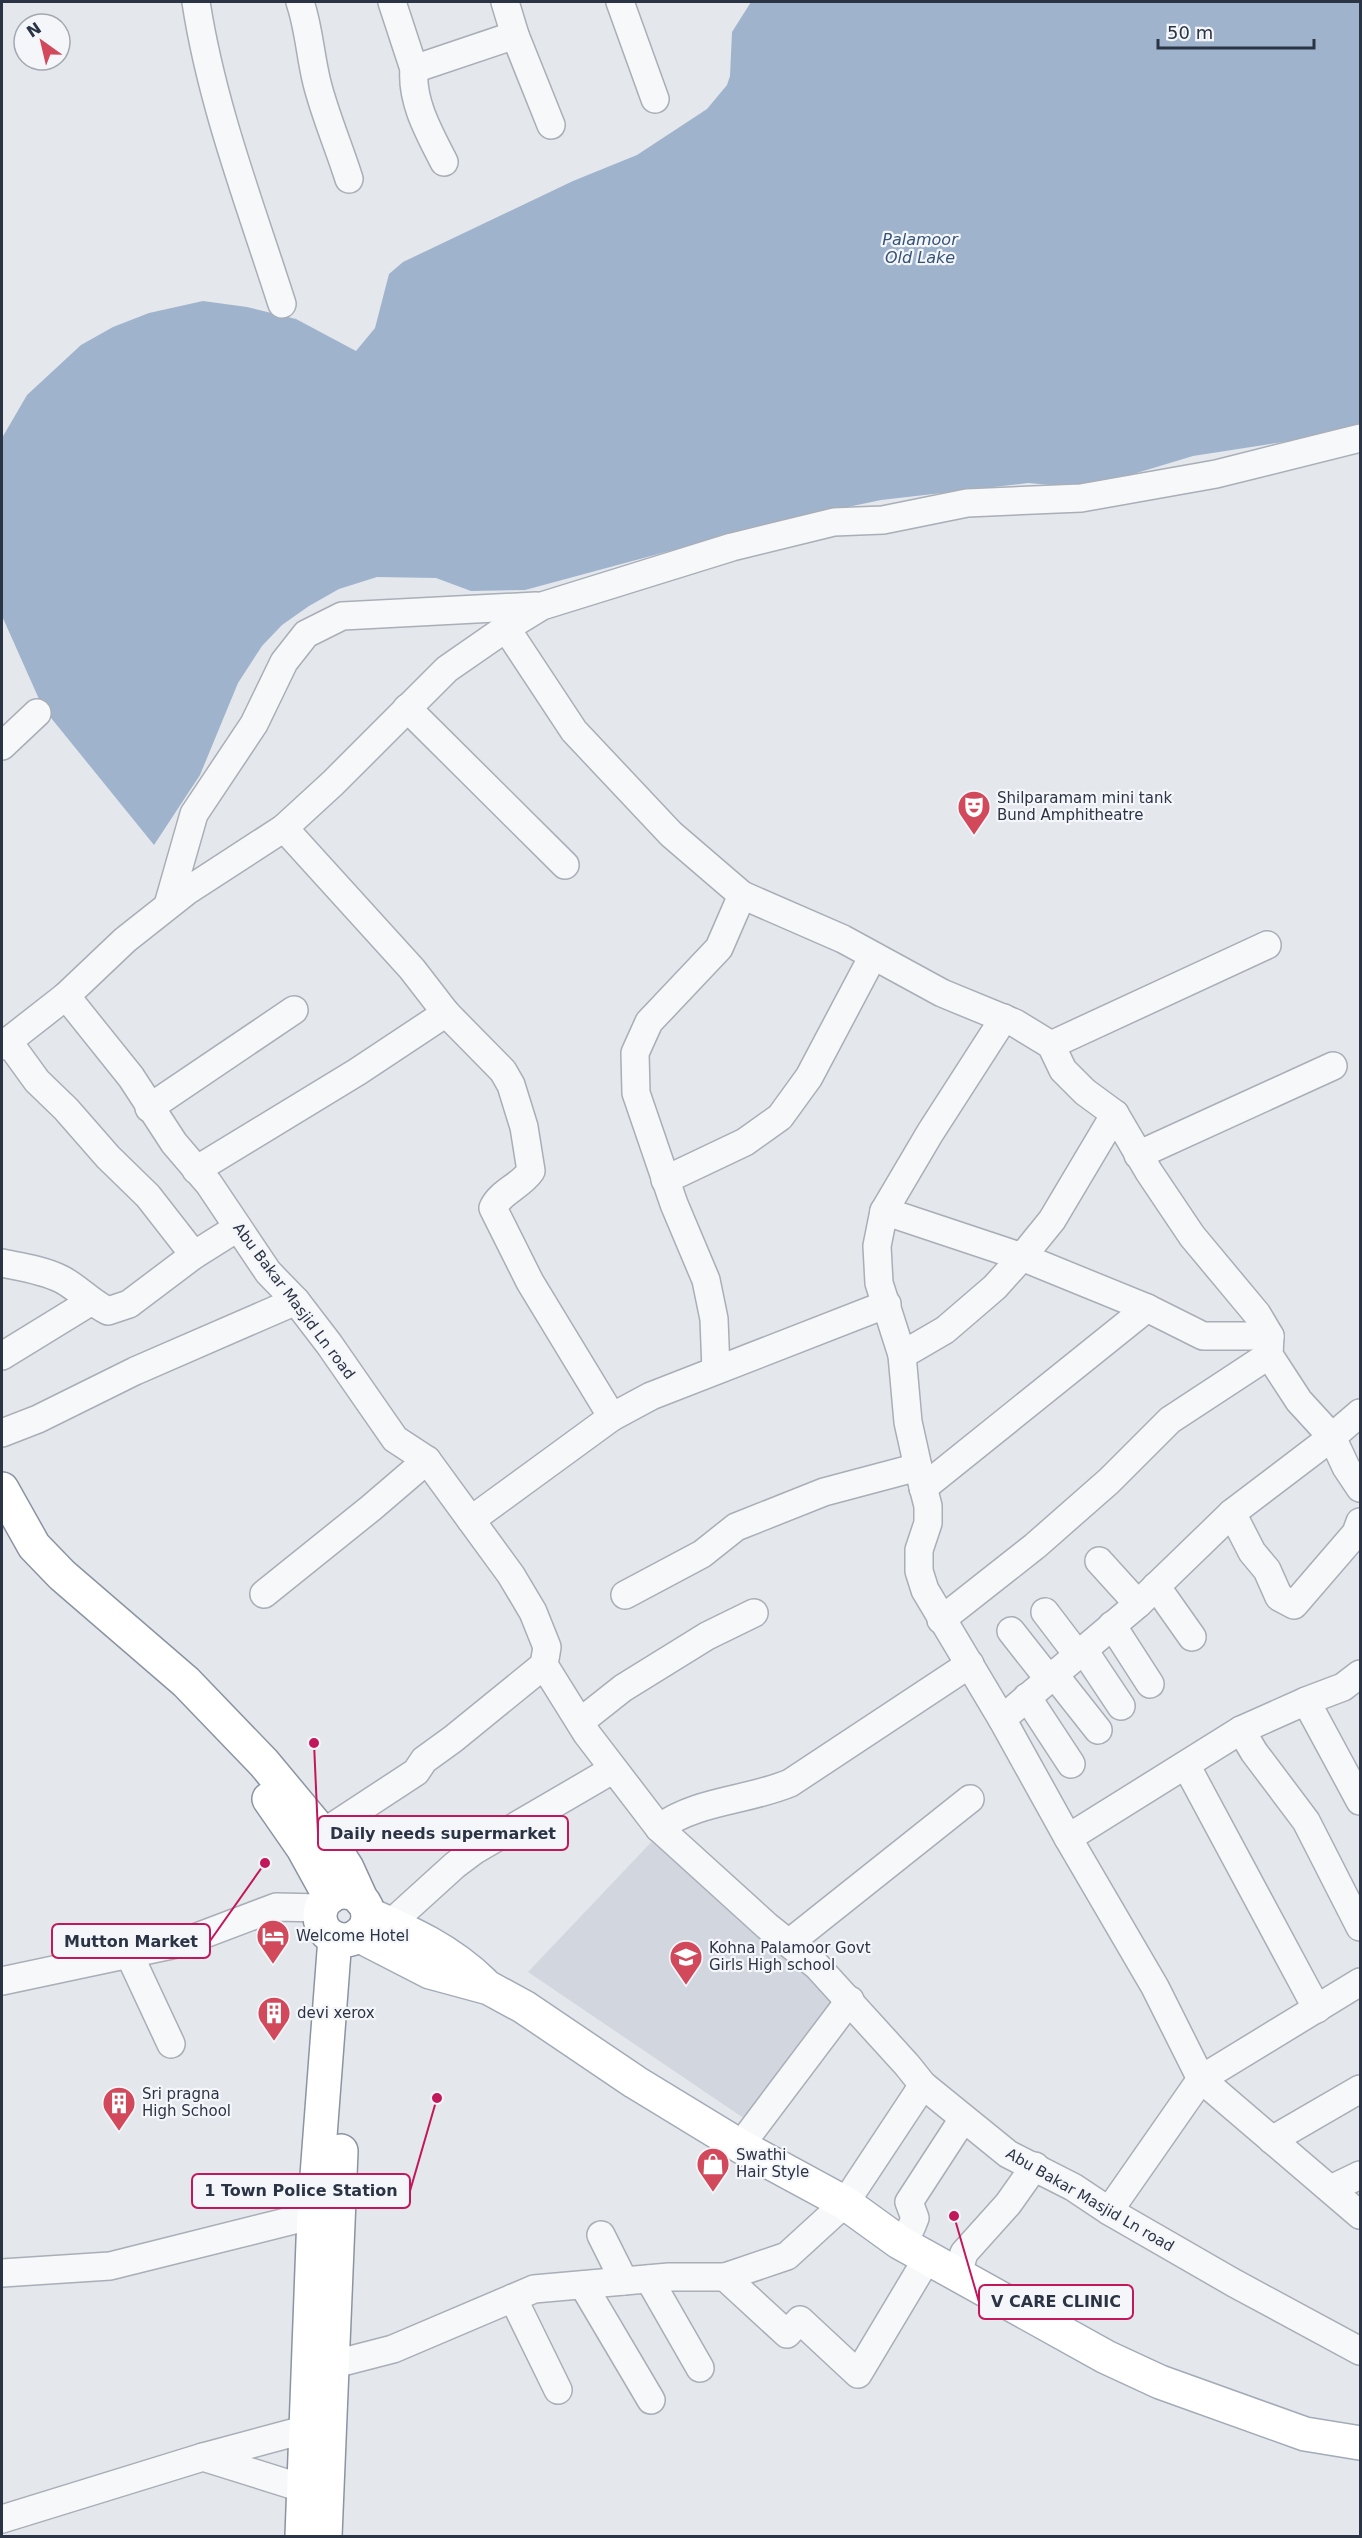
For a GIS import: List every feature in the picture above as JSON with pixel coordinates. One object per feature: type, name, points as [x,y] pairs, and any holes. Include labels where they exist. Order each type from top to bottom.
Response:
[{"type":"main road","points":[[2,1489],[34,1546],[62,1575],[186,1682],[264,1763],[323,1833],[347,1868],[361,1925],[331,2365],[326,2536]]},
{"type":"main road","points":[[2,1537],[17,1560],[43,1587],[213,1733],[283,1817],[326,1903],[322,1926],[361,1925],[430,1972],[489,1988],[524,2007],[635,2082],[740,2146],[845,2204],[899,2242],[1106,2357],[1160,2382],[1305,2434],[1360,2443]]},
{"type":"main road","points":[[302,2536],[315,2215],[361,1925]]},
{"type":"street","points":[[196,2],[203,47],[224,126],[282,304]]},
{"type":"street","points":[[300,2],[308,24],[309,48],[318,86],[350,179]]},
{"type":"street","points":[[392,2],[414,69],[412,81],[420,112],[444,162]]},
{"type":"street","points":[[505,2],[515,35],[551,125]]},
{"type":"street","points":[[620,2],[655,99]]},
{"type":"street","points":[[414,69],[515,35]]},
{"type":"street","points":[[168,905],[194,814],[254,724],[284,662],[306,634],[342,616],[396,612],[468,612],[542,606],[732,547],[834,522],[883,520],[967,503],[1081,498],[1216,474],[1360,438]]},
{"type":"street","points":[[194,1255],[148,1196],[115,1165],[5,1044],[66,996],[125,940],[168,905],[284,828],[333,783],[447,669],[542,606]]},
{"type":"street","points":[[506,628],[574,731],[670,834],[742,895],[843,939],[942,993],[1004,1018],[1051,1045],[1063,1070],[1085,1092],[1114,1114],[1138,1155],[1192,1236],[1240,1292],[1299,1401],[1332,1437],[1346,1467],[1360,1488]]},
{"type":"street","points":[[407,708],[565,865]]},
{"type":"street","points":[[2,746],[37,713]]},
{"type":"street","points":[[284,828],[412,969],[446,1013],[494,1061],[511,1085],[524,1127],[531,1171],[525,1181],[496,1200],[493,1208],[530,1282],[612,1417]]},
{"type":"street","points":[[716,1370],[714,1319],[705,1280],[665,1180],[636,1093],[635,1053],[649,1022],[719,948],[742,895]]},
{"type":"street","points":[[1051,1045],[1267,945]]},
{"type":"street","points":[[665,1180],[745,1142],[780,1118],[809,1077],[873,956]]},
{"type":"street","name":"Abu Bakar Masjid Ln road","points":[[66,996],[131,1077],[149,1108],[209,1184],[268,1272],[296,1301],[329,1344],[395,1439],[427,1460],[511,1575],[533,1612],[547,1647],[544,1665],[612,1770],[659,1828],[789,1944],[817,1966],[850,2000],[923,2085],[1008,2154],[1072,2187],[1109,2211],[1293,2317],[1360,2351]]},
{"type":"street","points":[[149,1108],[294,1010]]},
{"type":"street","points":[[196,1170],[357,1072],[446,1013]]},
{"type":"street","points":[[1004,1018],[930,1133],[884,1211],[878,1246],[879,1283],[902,1355],[908,1422],[928,1506],[928,1523],[920,1550],[919,1571],[925,1590],[941,1620],[970,1664],[1155,1987],[1201,2079],[1360,2215]]},
{"type":"street","points":[[1138,1155],[1333,1066]]},
{"type":"street","points":[[902,1355],[945,1330],[995,1287],[1022,1257],[1052,1220],[1114,1114]]},
{"type":"street","points":[[884,1211],[1022,1257],[1147,1308],[1203,1336],[1269,1346]]},
{"type":"street","points":[[2,1263],[29,1268],[61,1279],[90,1302],[108,1311],[129,1304],[194,1255],[237,1228]]},
{"type":"street","points":[[2,1433],[38,1419],[135,1371],[296,1301]]},
{"type":"street","points":[[2,1356],[90,1302]]},
{"type":"street","points":[[471,1520],[612,1417],[651,1396],[887,1304]]},
{"type":"street","points":[[626,1595],[702,1554],[736,1527],[824,1492],[921,1478],[1147,1308]]},
{"type":"street","points":[[941,1620],[1109,1481],[1170,1420],[1269,1346]]},
{"type":"street","points":[[1002,1719],[1147,1595],[1232,1514],[1360,1413]]},
{"type":"street","points":[[264,1594],[427,1460]]},
{"type":"street","points":[[1232,1514],[1252,1552],[1267,1570],[1279,1597],[1294,1605],[1356,1533],[1360,1522]]},
{"type":"street","points":[[1099,1561],[1147,1595],[1192,1637]]},
{"type":"street","points":[[1045,1612],[1080,1652],[1121,1706]]},
{"type":"street","points":[[580,1722],[623,1688],[707,1636],[754,1613]]},
{"type":"street","points":[[1112,1625],[1150,1684]]},
{"type":"street","points":[[1011,1631],[1098,1730]]},
{"type":"street","points":[[659,1828],[692,1810],[767,1793],[789,1783],[970,1664]]},
{"type":"street","points":[[323,1833],[416,1772],[424,1760],[544,1665]]},
{"type":"street","points":[[1068,1838],[1241,1730],[1343,1687],[1360,1674]]},
{"type":"street","points":[[1027,1697],[1071,1764]]},
{"type":"street","points":[[1306,1701],[1360,1801]]},
{"type":"street","points":[[1241,1730],[1254,1752],[1306,1821],[1360,1924]]},
{"type":"street","points":[[1186,1765],[1317,2009]]},
{"type":"street","points":[[361,1925],[476,1850],[612,1770]]},
{"type":"street","points":[[789,1944],[970,1798]]},
{"type":"street","points":[[2,1981],[181,1943],[276,1907],[326,1903]]},
{"type":"street","points":[[129,1954],[171,2044]]},
{"type":"street","points":[[1109,2211],[1201,2079],[1360,1982]]},
{"type":"street","points":[[740,2146],[850,2000]]},
{"type":"street","points":[[331,2365],[393,2349],[534,2289],[636,2280],[725,2277],[787,2256],[845,2204],[923,2085]]},
{"type":"street","points":[[1272,2140],[1360,2089]]},
{"type":"street","points":[[899,2242],[911,2228],[915,2218],[909,2202],[963,2119]]},
{"type":"street","points":[[958,2274],[964,2253],[1008,2204],[1035,2166]]},
{"type":"street","points":[[1331,2189],[1360,2175]]},
{"type":"street","points":[[2,2273],[110,2266],[315,2215]]},
{"type":"street","points":[[601,2235],[700,2368]]},
{"type":"street","points":[[725,2277],[787,2334],[800,2320],[858,2374],[928,2257]]},
{"type":"street","points":[[583,2285],[651,2400]]},
{"type":"street","points":[[513,2298],[558,2390]]},
{"type":"street","points":[[2,2519],[203,2457],[307,2429]]},
{"type":"street","points":[[203,2457],[305,2489]]},
{"type":"shaded area","name":"Kohna Palamoor Govt Girls High school","points":[[658,1835],[840,2000],[748,2121],[528,1972]]},
{"type":"water","name":"Palamoor Old Lake","points":[[751,2],[1360,2],[1360,430],[1193,456],[1087,488],[1028,483],[881,500],[777,522],[525,590],[471,591],[436,578],[377,577],[339,589],[282,625],[262,646],[238,683],[200,775],[154,845],[43,708],[2,616],[2,438],[27,395],[81,345],[113,327],[149,313],[203,301],[247,307],[296,319],[356,351],[375,328],[389,274],[403,262],[573,181],[637,155],[707,109],[727,85],[730,76],[732,32]]},
{"type":"place","name":"Shilparamam mini tank Bund Amphitheatre","points":[[974,836]]},
{"type":"place","name":"Daily needs supermarket","points":[[314,1743]]},
{"type":"place","name":"Mutton Market","points":[[265,1863]]},
{"type":"place","name":"Welcome Hotel","points":[[273,1965]]},
{"type":"place","name":"Kohna Palamoor Govt Girls High school","points":[[686,1986]]},
{"type":"place","name":"devi xerox","points":[[274,2042]]},
{"type":"place","name":"1 Town Police Station","points":[[437,2098]]},
{"type":"place","name":"Sri pragna High School","points":[[119,2132]]},
{"type":"place","name":"Swathi Hair Style","points":[[713,2193]]},
{"type":"place","name":"V CARE CLINIC","points":[[954,2216]]}]
